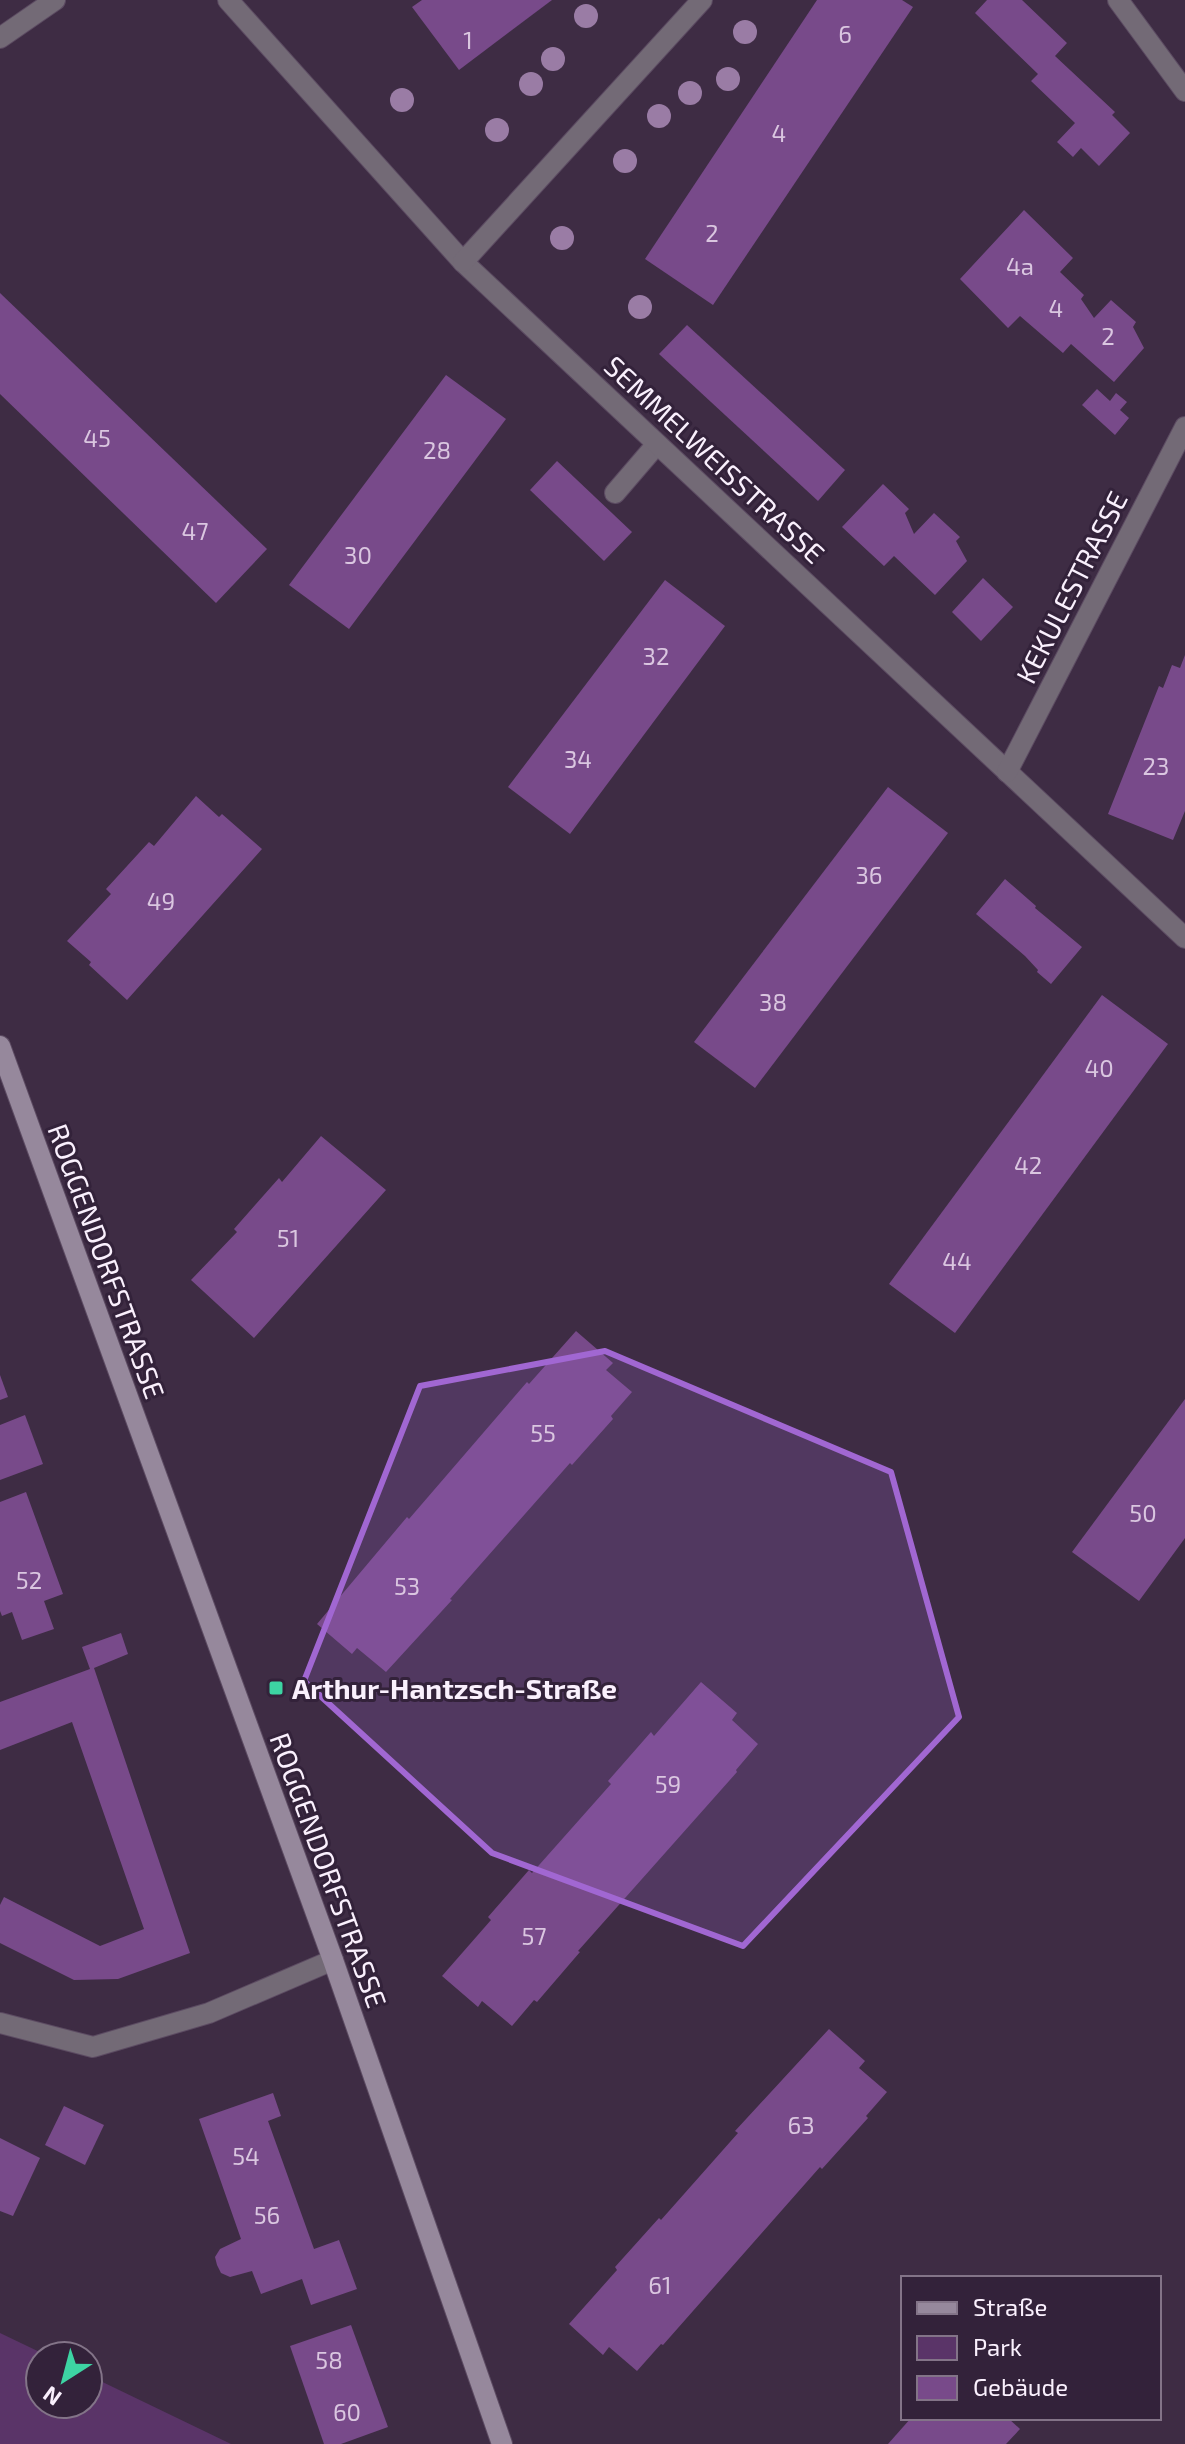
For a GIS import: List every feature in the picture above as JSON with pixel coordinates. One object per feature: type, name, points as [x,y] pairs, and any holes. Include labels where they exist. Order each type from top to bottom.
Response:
[{"type":"street","points":[[0,38],[55,0]]},
{"type":"street","name":"SEMMELWEISSTRASSE","points":[[228,0],[463,262],[1185,938]]},
{"type":"street","points":[[463,262],[702,0]]},
{"type":"street","points":[[1118,0],[1185,91]]},
{"type":"street","name":"KEKULESTRASSE","points":[[1007,772],[1185,427]]},
{"type":"street","points":[[615,493],[657,444]]},
{"type":"street","name":"ROGGENDORFSTRASSE","points":[[0,1046],[333,1960],[502,2444]]},
{"type":"street","points":[[0,2023],[93,2047],[209,2013],[333,1960]]},
{"type":"highlighted area","points":[[605,1351],[891,1472],[959,1717],[743,1946],[492,1853],[304,1681],[420,1386]]},
{"type":"green space","points":[[0,2333],[24,2344],[24,2420],[104,2420],[104,2383],[231,2444],[0,2444]]},
{"type":"building","points":[[422,0],[552,0],[459,70],[412,7]]},
{"type":"building","points":[[817,0],[902,0],[913,7],[713,305],[645,259]]},
{"type":"building","points":[[987,0],[1022,0],[1067,43],[1055,56],[1115,112],[1112,115],[1130,133],[1099,166],[1081,148],[1073,157],[1057,142],[1075,123],[1031,81],[1038,74],[975,13]]},
{"type":"building","points":[[1024,210],[1073,258],[1060,272],[1084,295],[1081,299],[1094,318],[1111,300],[1136,322],[1133,327],[1144,348],[1114,382],[1071,344],[1063,353],[1020,316],[1008,328],[960,279]]},
{"type":"building","points":[[0,293],[267,549],[216,603],[0,394]]},
{"type":"building","points":[[687,325],[845,470],[818,501],[659,354]]},
{"type":"building","points":[[446,375],[506,419],[349,629],[289,585]]},
{"type":"building","points":[[1097,389],[1110,401],[1116,393],[1127,402],[1120,410],[1129,418],[1115,435],[1082,405]]},
{"type":"building","points":[[557,461],[632,532],[604,561],[530,490]]},
{"type":"building","points":[[883,484],[909,509],[905,513],[914,534],[934,513],[960,537],[956,541],[967,561],[935,595],[894,556],[884,566],[842,527]]},
{"type":"building","points":[[983,578],[1013,607],[981,641],[952,612]]},
{"type":"building","points":[[665,580],[725,626],[570,834],[508,787]]},
{"type":"building","points":[[1185,655],[1185,811],[1173,840],[1108,814],[1159,686],[1163,688],[1172,665],[1180,668]]},
{"type":"building","points":[[888,787],[948,833],[755,1088],[694,1042]]},
{"type":"building","points":[[196,796],[262,849],[127,1000],[67,941],[111,894],[106,889],[149,842],[154,846]]},
{"type":"building","points":[[1005,879],[1082,947],[1051,984],[1025,956],[976,914]]},
{"type":"building","points":[[1102,995],[1168,1044],[955,1333],[889,1284]]},
{"type":"building","points":[[321,1136],[386,1190],[254,1338],[191,1280],[237,1232],[234,1229],[279,1178],[282,1182]]},
{"type":"building","points":[[576,1331],[613,1363],[606,1370],[632,1392],[611,1416],[613,1419],[572,1465],[570,1463],[386,1672],[357,1648],[352,1654],[317,1624],[407,1517],[409,1519],[527,1382],[529,1384]]},
{"type":"building","points":[[0,1375],[8,1397],[0,1400]]},
{"type":"building","points":[[1185,1399],[1185,1538],[1139,1601],[1072,1552]]},
{"type":"building","points":[[25,1415],[43,1464],[0,1480],[0,1425]]},
{"type":"building","points":[[26,1492],[63,1594],[44,1601],[54,1629],[22,1640],[12,1612],[2,1616],[0,1611],[0,1502]]},
{"type":"building","points":[[121,1633],[128,1654],[94,1668],[190,1953],[118,1979],[74,1980],[0,1943],[0,1905],[4,1897],[100,1946],[144,1929],[72,1722],[0,1750],[0,1702],[90,1669],[82,1647]]},
{"type":"building","points":[[701,1682],[737,1713],[732,1720],[758,1744],[537,2002],[534,2000],[512,2026],[482,2001],[478,2007],[442,1976],[529,1870],[532,1873],[611,1784],[608,1781],[651,1732],[654,1736]]},
{"type":"building","points":[[829,2029],[865,2061],[859,2068],[887,2092],[866,2116],[868,2118],[822,2169],[820,2167],[637,2371],[609,2347],[603,2355],[569,2324],[617,2270],[615,2267],[659,2218],[661,2220],[738,2133],[735,2131]]},
{"type":"building","points":[[273,2093],[281,2116],[268,2121],[314,2249],[339,2240],[357,2289],[311,2305],[302,2279],[261,2294],[252,2271],[230,2277],[221,2273],[215,2257],[220,2249],[241,2239],[199,2119]]},
{"type":"building","points":[[64,2106],[104,2125],[85,2165],[45,2145]]},
{"type":"building","points":[[0,2138],[40,2158],[13,2216],[0,2211]]},
{"type":"building","points":[[351,2325],[388,2427],[341,2444],[324,2444],[290,2346]]},
{"type":"building","points":[[909,2420],[1010,2420],[1020,2429],[1006,2444],[888,2444]]},
{"type":"place","name":"Arthur-Hantzsch-Straße","points":[[276,1688]]}]
